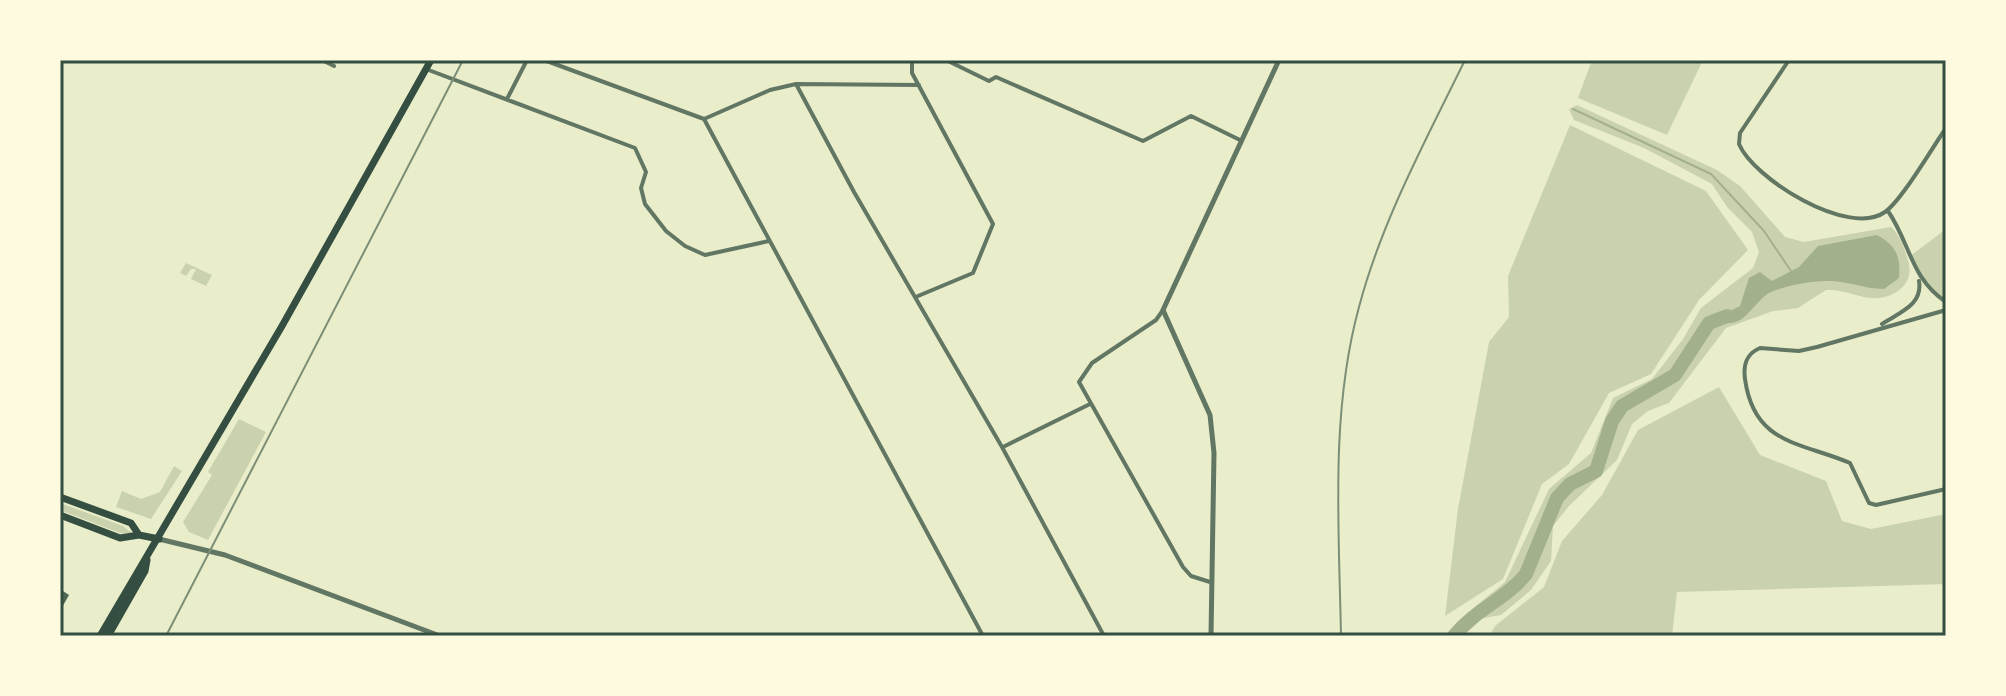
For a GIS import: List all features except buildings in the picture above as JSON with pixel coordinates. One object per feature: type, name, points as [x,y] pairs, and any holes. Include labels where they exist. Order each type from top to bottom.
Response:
[{"type":"main road","points":[[100,636],[159,539],[431,60]]},
{"type":"main road","points":[[60,497],[131,523],[139,535]]},
{"type":"main road","points":[[60,515],[120,538],[139,535],[159,539]]},
{"type":"main road","points":[[108,636],[145,571],[147,558]]},
{"type":"street","points":[[322,60],[334,66]]},
{"type":"street","points":[[507,99],[527,60]]},
{"type":"street","points":[[544,60],[704,119],[983,636]]},
{"type":"street","points":[[912,60],[912,73],[993,224],[973,273],[918,296]]},
{"type":"street","points":[[946,60],[989,81],[996,77],[1143,141],[1191,116],[1240,140]]},
{"type":"street","points":[[1210,582],[1191,576],[1183,567],[1079,382],[1092,363],[1156,320],[1163,310],[1279,60]]},
{"type":"street","points":[[1789,60],[1740,133],[1739,144],[1745,155],[1802,200],[1825,211],[1865,217],[1888,211],[1946,128]]},
{"type":"street","points":[[426,69],[635,148],[646,172],[641,188],[645,204],[666,231],[685,246],[705,255],[769,241]]},
{"type":"street","points":[[704,119],[770,90],[796,84],[919,85]]},
{"type":"street","points":[[796,84],[854,192],[918,296],[1104,636]]},
{"type":"street","points":[[1877,327],[1917,300],[1921,293],[1919,278],[1888,211]]},
{"type":"street","points":[[1919,278],[1946,302]]},
{"type":"street","points":[[1163,310],[1210,415],[1214,453],[1211,636]]},
{"type":"street","points":[[1946,310],[1799,351],[1760,348],[1753,351],[1744,363],[1746,384],[1763,425],[1797,447],[1850,463],[1869,503],[1876,505],[1946,489]]},
{"type":"street","points":[[1002,447],[1090,404]]},
{"type":"street","points":[[159,539],[225,555],[440,636]]},
{"type":"shaded area","points":[[1592,60],[1703,60],[1667,135],[1578,98]]},
{"type":"shaded area","points":[[1577,105],[1717,170],[1740,186],[1785,237],[1804,242],[1891,227],[1900,238],[1910,269],[1909,277],[1901,289],[1887,296],[1870,298],[1826,290],[1798,308],[1773,311],[1726,328],[1669,403],[1648,411],[1632,424],[1617,460],[1569,506],[1553,526],[1551,561],[1531,590],[1501,615],[1478,619],[1471,610],[1505,582],[1549,489],[1591,453],[1613,398],[1652,379],[1683,339],[1701,308],[1753,268],[1759,252],[1752,232],[1727,207],[1712,184],[1644,148],[1574,120],[1569,109]]},
{"type":"shaded area","points":[[1570,125],[1706,191],[1748,250],[1699,300],[1651,374],[1609,393],[1569,464],[1542,484],[1503,579],[1445,616],[1458,509],[1489,342],[1509,317],[1508,276]]},
{"type":"shaded area","points":[[1946,229],[1946,302],[1919,278],[1909,257]]},
{"type":"shaded area","points":[[1877,235],[1893,247],[1899,264],[1899,278],[1884,289],[1829,281],[1793,285],[1768,294],[1740,320],[1726,323],[1728,312],[1740,306],[1749,278],[1760,272],[1772,281],[1799,267],[1818,246]]},
{"type":"shaded area","points":[[186,263],[212,275],[206,286],[191,279],[196,269],[191,269],[186,276],[180,273]]},
{"type":"shaded area","points":[[1719,387],[1760,455],[1826,481],[1842,521],[1871,529],[1946,514],[1946,584],[1677,592],[1672,636],[1489,636],[1495,626],[1544,587],[1562,541],[1602,495],[1638,430]]},
{"type":"shaded area","points":[[239,419],[266,432],[208,540],[189,532],[183,522],[212,475],[208,472]]},
{"type":"shaded area","points":[[174,466],[182,471],[151,519],[116,507],[122,491],[141,499],[160,492]]},
{"type":"shaded area","points":[[60,503],[123,526],[133,534],[120,533],[60,510]]},
{"type":"waterway","points":[[1573,109],[1711,174],[1764,231],[1791,271]]},
{"type":"waterway","points":[[1454,636],[1526,574],[1557,498],[1570,484],[1596,471],[1612,421],[1622,406],[1675,375],[1709,323],[1727,316]]},
{"type":"tram line","points":[[166,636],[463,60]]},
{"type":"railway","points":[[1341,636],[1338,470],[1350,347],[1359,307],[1380,243],[1406,181],[1465,60]]}]
